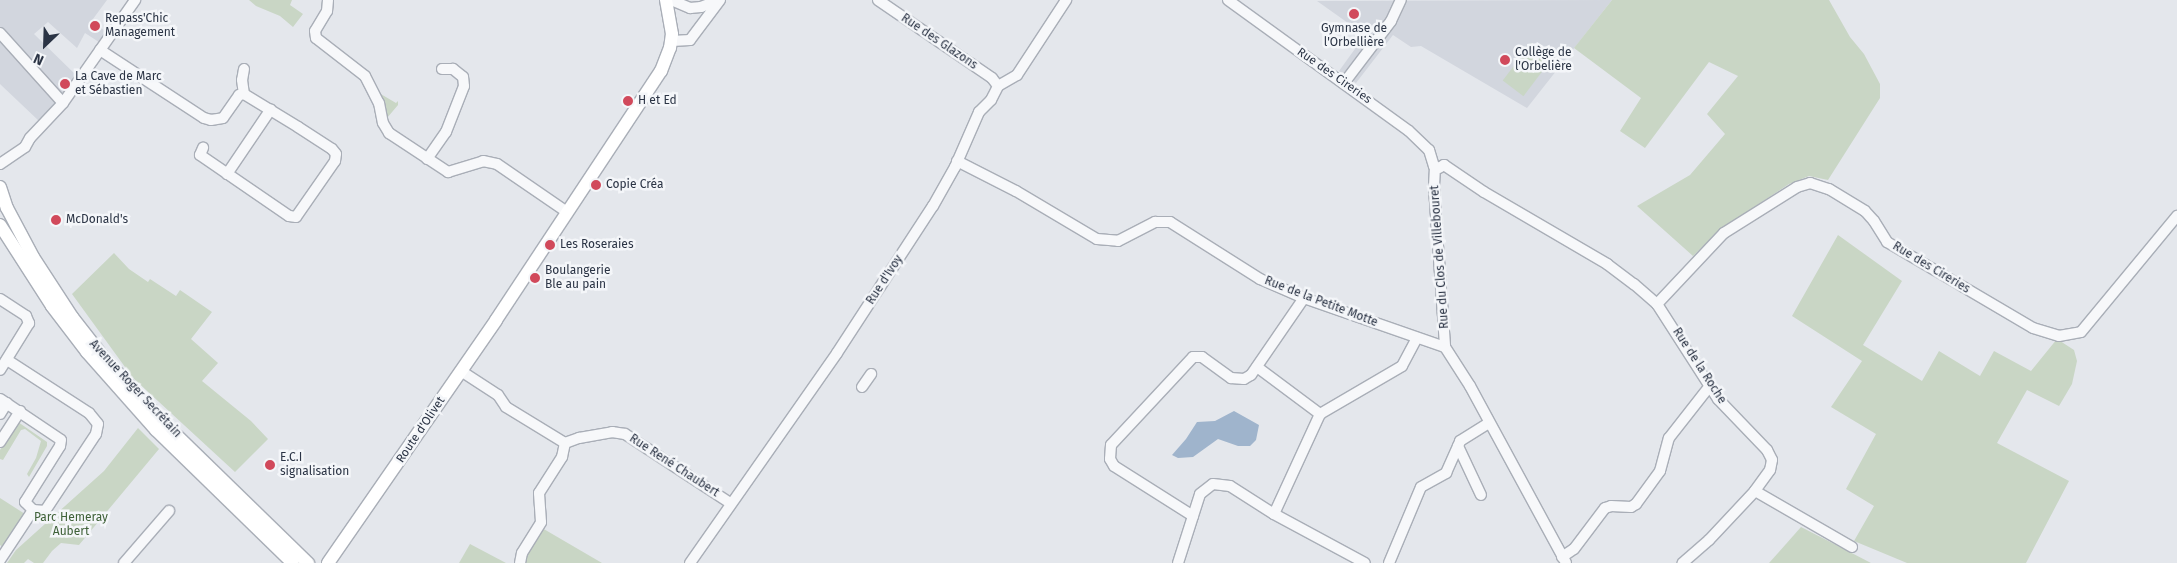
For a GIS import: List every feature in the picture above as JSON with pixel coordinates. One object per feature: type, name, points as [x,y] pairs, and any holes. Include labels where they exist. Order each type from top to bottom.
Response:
[{"type":"main road","points":[[666,0],[671,19],[672,41]]},
{"type":"main road","name":"Route d'Olivet","points":[[329,563],[662,71],[672,41]]},
{"type":"main road","name":"Avenue Roger Secrétain","points":[[0,187],[28,249],[53,290],[104,358],[289,555]]},
{"type":"main road","points":[[0,207],[29,261],[53,290]]},
{"type":"main road","name":"Avenue Roger Secrétain","points":[[0,226],[52,306],[87,352],[156,430],[289,555],[308,563]]},
{"type":"street","points":[[0,164],[25,147],[30,138],[63,102],[135,0]]},
{"type":"street","points":[[671,0],[690,8],[701,7],[719,0]]},
{"type":"street","points":[[672,41],[690,40],[719,0]]},
{"type":"street","name":"Rue des Glazons","points":[[878,0],[992,78],[998,86]]},
{"type":"street","name":"Rue d'Ivoy","points":[[692,561],[867,307],[933,206],[958,161],[979,112],[991,100],[998,86],[1017,75],[1066,0]]},
{"type":"street","name":"Rue des Cireries","points":[[1228,0],[1409,131],[1429,150],[1438,163],[1607,264]]},
{"type":"street","points":[[1344,83],[1391,20],[1401,0]]},
{"type":"street","points":[[328,5],[315,31],[316,38],[363,74],[379,103],[385,128],[448,172],[483,162],[497,164],[566,212]]},
{"type":"street","points":[[0,34],[63,102]]},
{"type":"street","points":[[100,50],[211,120],[223,118],[239,95],[244,94],[271,109],[332,149],[336,154],[335,161],[300,214],[296,217],[289,216],[200,155],[203,148]]},
{"type":"street","points":[[244,69],[242,80],[244,94]]},
{"type":"street","points":[[427,159],[446,132],[464,86],[463,77],[454,69],[442,69]]},
{"type":"street","points":[[227,174],[271,109]]},
{"type":"street","name":"Rue de la Petite Motte","points":[[958,161],[1104,241],[1118,241],[1127,238],[1156,222],[1163,221],[1175,224],[1248,272],[1304,298],[1445,347]]},
{"type":"street","name":"Rue du Clos de Villebouret","points":[[1438,163],[1434,188],[1445,347]]},
{"type":"street","name":"Rue des Cireries","points":[[1657,304],[1724,233],[1798,188],[1810,183],[1829,189],[1864,212],[1874,221],[1887,242],[2033,328],[2059,336],[2081,332],[2177,216]]},
{"type":"street","name":"Rue de la Roche","points":[[1607,264],[1657,304],[1718,399],[1767,450],[1772,460],[1770,470],[1756,491],[1710,540],[1682,563]]},
{"type":"street","points":[[1193,516],[1114,466],[1110,459],[1109,450],[1121,432],[1193,356],[1202,357],[1238,380],[1244,379],[1257,367],[1304,298]]},
{"type":"street","points":[[0,299],[28,320],[27,329],[0,370]]},
{"type":"street","points":[[1274,514],[1320,414],[1402,366],[1418,338]]},
{"type":"street","points":[[1445,347],[1470,386],[1564,560],[1604,508],[1611,506],[1631,507],[1636,504],[1660,471],[1669,438],[1709,386]]},
{"type":"street","points":[[0,414],[3,401],[57,435],[61,442],[25,502],[33,510],[44,510],[50,505],[96,434],[98,424],[89,413],[7,360]]},
{"type":"street","points":[[1257,367],[1320,414]]},
{"type":"street","points":[[461,370],[498,396],[506,407],[565,443],[562,457],[539,493],[541,522],[522,553],[520,563]]},
{"type":"street","points":[[862,387],[871,374]]},
{"type":"street","points":[[0,442],[20,411]]},
{"type":"street","points":[[1389,563],[1421,487],[1446,473],[1458,446],[1465,437],[1489,423]]},
{"type":"street","name":"Rue René Chaubert","points":[[565,443],[579,438],[612,432],[625,434],[730,504]]},
{"type":"street","points":[[1458,446],[1481,495]]},
{"type":"street","points":[[1178,563],[1200,494],[1213,484],[1230,486],[1274,514],[1365,563]]},
{"type":"street","points":[[1756,491],[1852,547]]},
{"type":"street","points":[[0,560],[33,510]]},
{"type":"street","points":[[124,563],[169,511]]},
{"type":"street","points":[[692,561],[703,563]]},
{"type":"shaded area","points":[[0,0],[107,0],[93,19],[109,36],[105,46],[85,33],[77,48],[48,22],[34,34],[78,77],[39,121],[0,84]]},
{"type":"shaded area","name":"Collège de l'Orbelière","points":[[1612,0],[1527,108],[1421,46],[1411,47],[1393,35],[1356,83],[1339,71],[1365,35],[1317,1]]},
{"type":"green space","points":[[249,0],[292,0],[290,5],[303,14],[293,27],[280,16],[256,6]]},
{"type":"green space","points":[[1612,0],[1829,0],[1850,37],[1864,54],[1880,84],[1880,98],[1828,180],[1809,176],[1789,184],[1721,229],[1693,256],[1637,206],[1690,175],[1725,134],[1707,114],[1738,76],[1709,62],[1645,148],[1620,131],[1641,98],[1574,48]]},
{"type":"green space","points":[[1531,43],[1552,59],[1523,96],[1503,81]]},
{"type":"green space","points":[[379,93],[396,103],[398,101],[398,105],[387,118]]},
{"type":"green space","points":[[1838,235],[1902,281],[1863,345],[1922,381],[1939,351],[1980,376],[1994,351],[2031,371],[2057,339],[2074,350],[2077,361],[2072,384],[2059,406],[2027,390],[1997,443],[2069,481],[2026,563],[1907,563],[1854,541],[1874,506],[1846,489],[1876,434],[1831,407],[1862,361],[1792,316]]},
{"type":"green space","points":[[114,253],[129,269],[148,282],[150,279],[176,296],[180,290],[212,312],[191,339],[218,363],[202,381],[251,421],[268,439],[235,472],[133,378],[72,294]]},
{"type":"green space","points":[[18,422],[47,442],[47,446],[29,477],[27,474],[36,458],[41,441],[25,429],[21,430],[3,460],[0,459],[0,450]]},
{"type":"green space","name":"Parc Hemeray Aubert","points":[[138,428],[159,449],[79,545],[61,543],[43,563],[34,563],[28,559],[24,563],[7,563],[16,550],[104,471]]},
{"type":"green space","points":[[0,498],[25,514],[4,548],[0,545]]},
{"type":"green space","points":[[1801,527],[1844,549],[1871,563],[1769,563]]},
{"type":"green space","points":[[542,528],[602,563],[525,563],[526,555]]},
{"type":"green space","points":[[470,544],[506,563],[459,563]]},
{"type":"water","points":[[1234,411],[1259,425],[1256,440],[1250,446],[1238,446],[1218,439],[1193,457],[1178,458],[1172,455],[1197,422],[1215,421]]},
{"type":"place","name":"Gymnase de l'Orbellière","points":[[1354,14]]},
{"type":"place","name":"Repass'Chic Management","points":[[95,26]]},
{"type":"place","name":"Collège de l'Orbelière","points":[[1505,60]]},
{"type":"place","name":"La Cave de Marc et Sébastien","points":[[65,84]]},
{"type":"place","name":"H et Ed","points":[[628,101]]},
{"type":"place","name":"Copie Créa","points":[[596,185]]},
{"type":"place","name":"McDonald's","points":[[56,220]]},
{"type":"place","name":"Les Roseraies","points":[[550,245]]},
{"type":"place","name":"Boulangerie Ble au pain","points":[[535,278]]},
{"type":"place","name":"E.C.I signalisation","points":[[270,465]]}]
